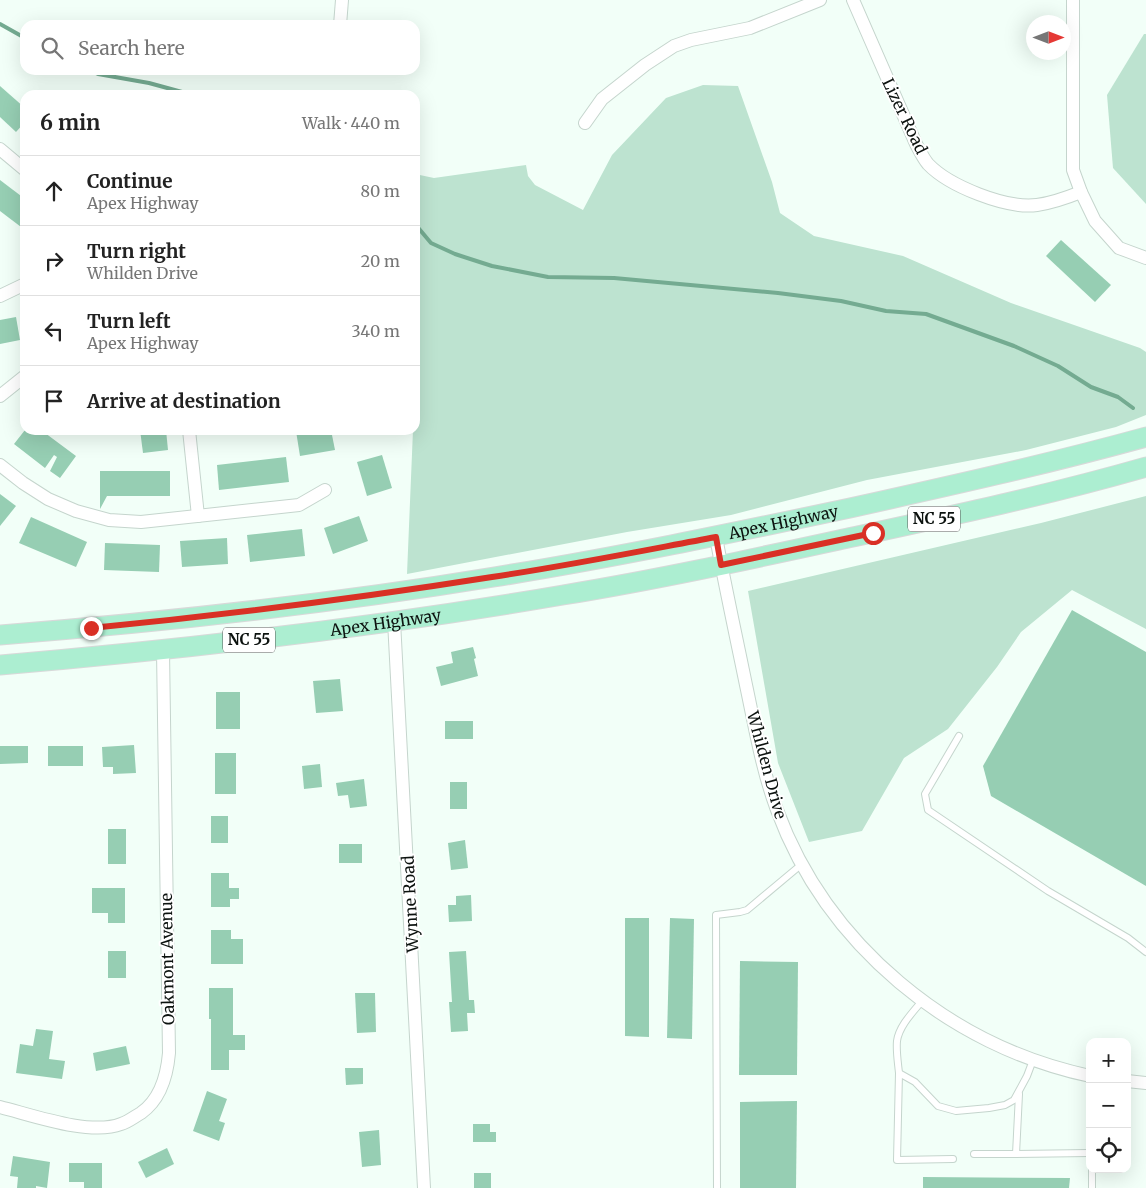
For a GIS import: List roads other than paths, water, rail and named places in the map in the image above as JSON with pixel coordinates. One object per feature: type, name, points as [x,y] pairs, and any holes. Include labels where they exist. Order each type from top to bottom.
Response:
[{"type":"main road","name":"Apex Highway","points":[[0,636],[165,621],[394,592],[504,575],[716,537],[978,480],[1146,437]]},
{"type":"main road","name":"Apex Highway","points":[[0,665],[163,650],[394,621],[567,595],[721,565],[973,510],[1146,467]]},
{"type":"street","points":[[340,20],[342,0]]},
{"type":"street","points":[[585,123],[602,99],[645,65],[674,46],[691,40],[750,28],[820,0]]},
{"type":"street","name":"Lizer Road","points":[[853,0],[916,144],[927,163],[945,178],[975,192],[1004,202],[1035,206],[1061,200],[1080,192]]},
{"type":"street","points":[[1073,0],[1073,170],[1080,192],[1095,221],[1119,248],[1146,258]]},
{"type":"street","points":[[0,149],[20,166]]},
{"type":"street","points":[[0,296],[20,286]]},
{"type":"street","points":[[0,396],[20,380]]},
{"type":"street","points":[[190,435],[198,516]]},
{"type":"street","points":[[0,466],[22,483],[48,499],[76,511],[109,520],[141,522],[299,504],[325,490]]},
{"type":"street","name":"Whilden Drive","points":[[716,537],[760,754],[778,811],[802,864],[820,894],[858,943],[884,970],[922,1001],[993,1044],[1033,1060],[1086,1075]]},
{"type":"street","name":"Wynne Road","points":[[394,621],[424,1188]]},
{"type":"street","name":"Oakmont Avenue","points":[[0,1107],[87,1127],[112,1126],[128,1121],[145,1110],[158,1094],[166,1076],[168,1053],[163,650]]},
{"type":"street","points":[[1131,1081],[1146,1083]]},
{"type":"lane","points":[[959,736],[925,794],[928,810],[1048,892],[1128,938],[1146,952]]},
{"type":"lane","points":[[717,1188],[716,915],[747,910],[802,864]]},
{"type":"lane","points":[[922,1001],[907,1019],[897,1041],[899,1073],[897,1160],[953,1159]]},
{"type":"lane","points":[[899,1073],[915,1082],[938,1106],[956,1111],[989,1108],[1014,1100],[1019,1093],[1033,1060]]},
{"type":"lane","points":[[1016,1154],[1019,1093]]},
{"type":"lane","points":[[974,1154],[1086,1153]]},
{"type":"lane","points":[[1092,1173],[1092,1188]]},
{"type":"waterway","points":[[0,24],[20,35]]},
{"type":"waterway","points":[[104,75],[149,83],[175,90]]},
{"type":"waterway","points":[[420,230],[431,243],[455,254],[492,266],[548,277],[614,278],[778,293],[841,301],[886,311],[926,314],[1014,346],[1058,366],[1091,387],[1118,397],[1133,408]]}]
